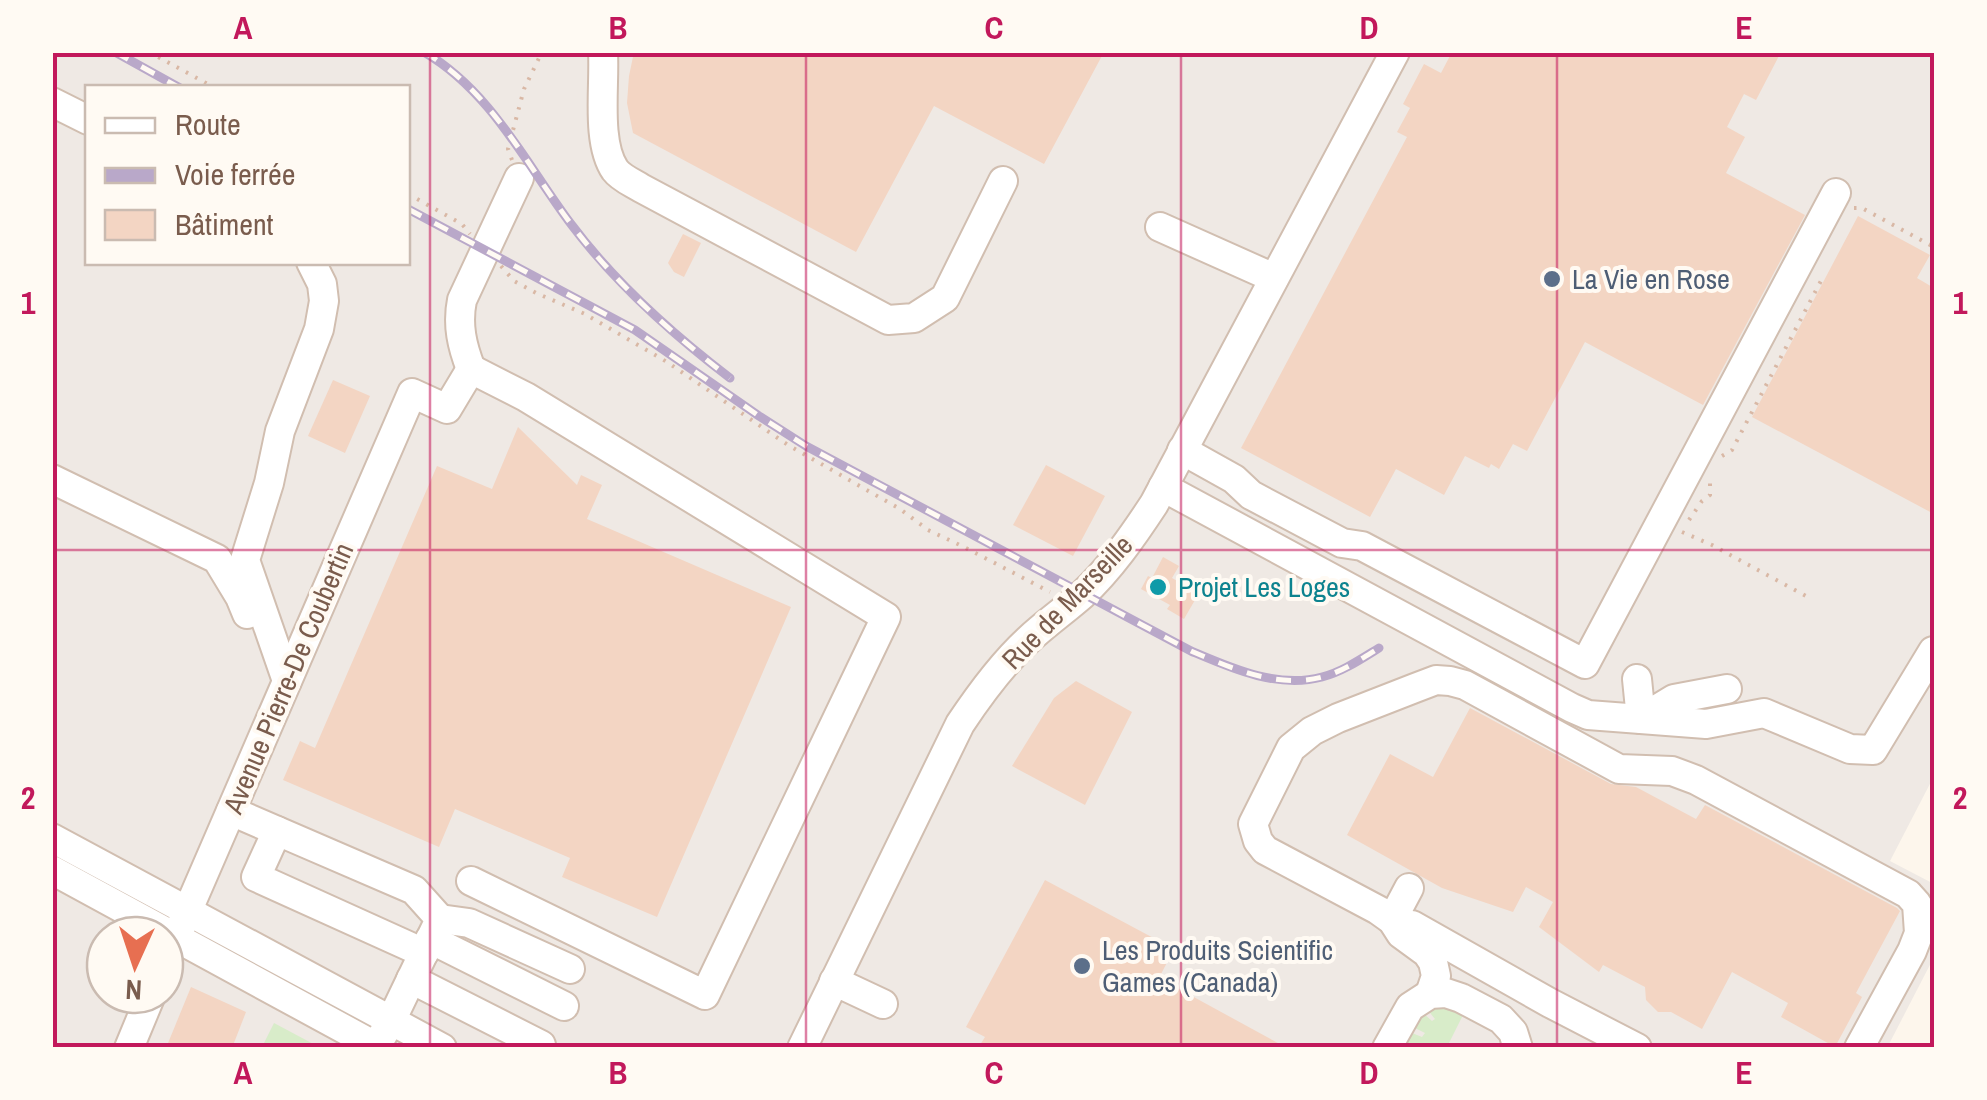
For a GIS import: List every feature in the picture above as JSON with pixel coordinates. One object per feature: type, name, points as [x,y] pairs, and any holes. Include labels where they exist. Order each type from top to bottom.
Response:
[{"type":"street","points":[[604,52],[603,122],[608,154],[616,172],[888,320],[914,318],[945,298],[1003,180]]},
{"type":"street","name":"Rue de Marseille","points":[[802,1048],[960,724],[1017,651],[1082,594],[1139,528],[1395,52]]},
{"type":"street","points":[[52,102],[85,118]]},
{"type":"street","points":[[471,881],[705,996],[886,617],[526,397],[470,370],[458,319],[462,300],[519,178]]},
{"type":"street","points":[[1182,450],[1234,479],[1256,480],[1350,531],[1362,546],[1585,664],[1844,202]]},
{"type":"street","points":[[1160,227],[1274,278]]},
{"type":"street","points":[[287,680],[244,560],[280,431],[319,329],[324,301],[313,265]]},
{"type":"street","name":"Avenue Pierre-De Coubertin","points":[[185,918],[412,393],[447,409],[470,370]]},
{"type":"street","points":[[52,478],[217,559],[240,597],[254,632],[287,680]]},
{"type":"street","points":[[1163,487],[1588,715],[1706,724],[1764,713],[1850,749],[1873,750],[1933,651]]},
{"type":"street","points":[[1637,678],[1641,719]]},
{"type":"street","points":[[1430,994],[1436,976],[1433,962],[1416,943],[1401,934],[1392,920],[1378,910],[1265,850],[1258,842],[1253,824],[1290,748],[1338,718],[1436,680],[1464,685],[1619,768],[1672,771],[1696,780],[1908,894],[1918,904],[1919,934],[1859,1048]]},
{"type":"street","points":[[1641,719],[1674,699],[1727,689]]},
{"type":"street","points":[[231,811],[414,890],[431,937]]},
{"type":"street","points":[[276,831],[256,877],[431,937],[564,1006]]},
{"type":"street","points":[[52,838],[442,1048]]},
{"type":"street","points":[[52,870],[118,915]]},
{"type":"street","points":[[1392,920],[1408,888]]},
{"type":"street","points":[[1392,920],[1411,924],[1637,1048]]},
{"type":"street","points":[[185,957],[378,1047],[431,937],[469,923],[570,969]]},
{"type":"street","points":[[411,979],[541,1046]]},
{"type":"street","points":[[834,981],[883,1004]]},
{"type":"street","points":[[1386,1048],[1410,1007],[1430,994],[1446,993],[1501,1019],[1513,1032],[1517,1044]]},
{"type":"street","points":[[1517,1044],[1550,1003]]},
{"type":"street","points":[[129,1048],[143,1015]]},
{"type":"path","points":[[149,52],[210,85]]},
{"type":"path","points":[[508,149],[524,89],[542,52]]},
{"type":"path","points":[[410,195],[462,224],[514,280],[584,314],[667,362],[788,445],[900,509],[928,530],[1072,602]]},
{"type":"path","points":[[1844,202],[1934,247]]},
{"type":"path","points":[[1720,457],[1732,450],[1823,278]]},
{"type":"path","points":[[1715,467],[1710,495],[1682,532],[1712,544],[1806,596]]},
{"type":"shaded area","points":[[52,53],[1934,53],[1934,776],[1890,861],[1934,884],[1934,957],[1887,1048],[53,1047]]},
{"type":"green space","points":[[1440,1005],[1463,1015],[1447,1047],[1405,1045],[1412,1033],[1422,1037],[1425,1033],[1415,1028],[1424,1014],[1432,1021],[1435,1019],[1427,1009]]},
{"type":"green space","points":[[274,1023],[319,1047],[262,1047]]},
{"type":"building","points":[[634,52],[1104,52],[1044,164],[934,106],[856,252],[633,133],[627,103]]},
{"type":"building","name":"La Vie en Rose","points":[[1452,52],[1781,52],[1756,100],[1744,94],[1727,127],[1745,137],[1726,173],[1805,215],[1703,405],[1585,342],[1527,451],[1513,444],[1499,469],[1465,456],[1444,495],[1396,469],[1370,517],[1241,448],[1407,137],[1397,132],[1410,108],[1403,104],[1424,64],[1441,73]]},
{"type":"building","points":[[1858,216],[1930,255],[1917,278],[1934,288],[1934,514],[1752,417]]},
{"type":"building","points":[[683,234],[701,243],[684,277],[668,263]]},
{"type":"building","points":[[333,380],[370,396],[345,453],[308,436]]},
{"type":"building","points":[[518,427],[577,485],[581,475],[602,485],[587,519],[791,607],[657,917],[562,877],[570,858],[455,809],[439,847],[283,780],[300,741],[315,748],[437,466],[492,489]]},
{"type":"building","points":[[1046,465],[1105,496],[1073,556],[1013,525]]},
{"type":"building","name":"Projet Les Loges","points":[[1163,557],[1179,566],[1172,578],[1199,593],[1184,619],[1167,609],[1170,605],[1141,589]]},
{"type":"building","points":[[1076,681],[1132,712],[1085,805],[1012,766],[1054,698]]},
{"type":"building","points":[[1470,708],[1611,784],[1636,787],[1696,819],[1705,805],[1897,908],[1900,911],[1856,993],[1862,997],[1835,1047],[1781,1017],[1788,1003],[1732,972],[1702,1029],[1671,1012],[1658,1012],[1646,1000],[1645,987],[1603,965],[1599,972],[1539,927],[1553,902],[1526,887],[1513,912],[1442,888],[1347,835],[1390,754],[1433,777]]},
{"type":"building","name":"Les Produits Scientific Games (Canada)","points":[[1045,880],[1174,949],[1159,978],[1287,1048],[978,1048],[985,1037],[966,1027]]},
{"type":"building","points":[[191,987],[246,1012],[232,1048],[166,1048],[180,1015],[185,1015]]},
{"type":"railway","points":[[115,52],[175,85]]},
{"type":"railway","points":[[424,52],[448,68],[488,108],[571,224],[607,267],[666,325],[730,378]]},
{"type":"railway","points":[[410,210],[635,330],[806,446],[1191,651],[1255,675],[1305,680],[1329,675],[1379,648]]},
{"type":"place","name":"La Vie en Rose","points":[[1552,279]]},
{"type":"place","name":"Projet Les Loges","points":[[1158,587]]},
{"type":"place","name":"Les Produits Scientific Games (Canada)","points":[[1082,966]]}]
